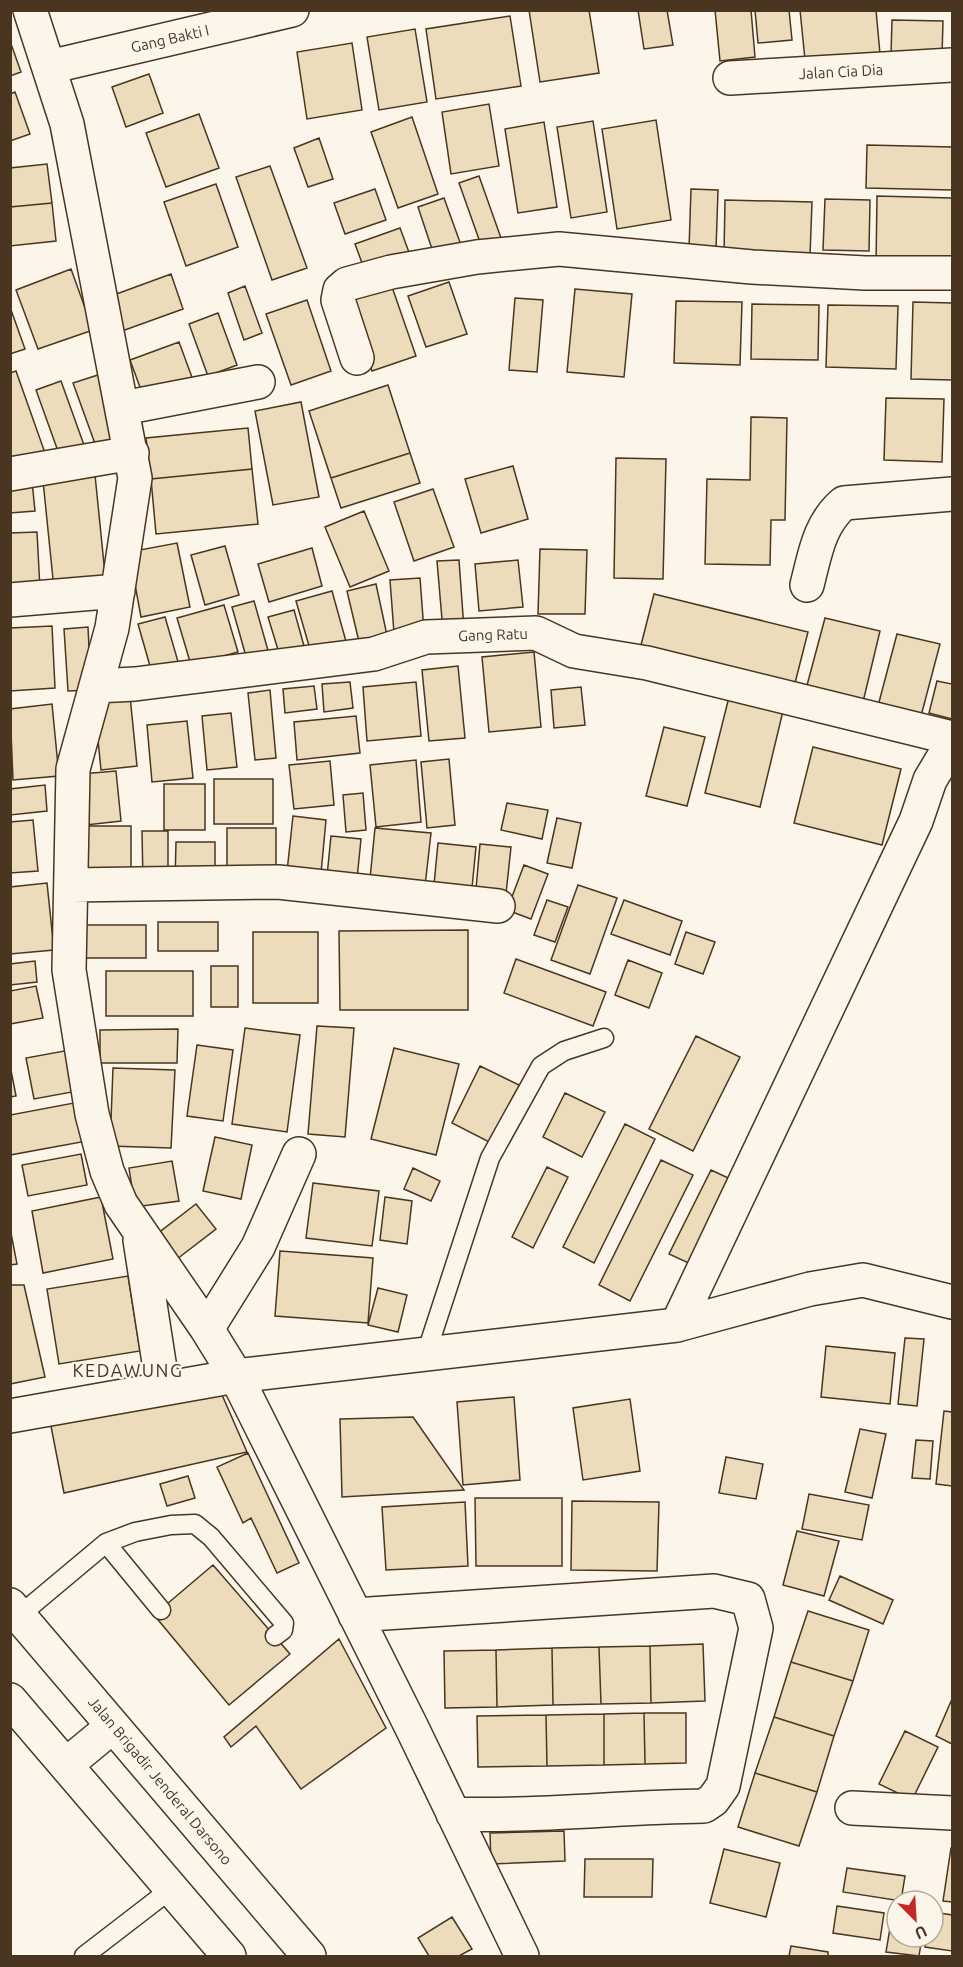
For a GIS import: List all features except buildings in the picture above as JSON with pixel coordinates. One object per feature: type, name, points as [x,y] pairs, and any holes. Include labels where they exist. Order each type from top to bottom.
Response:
[{"type":"main road","points":[[30,10],[67,124],[135,478],[112,628],[73,769],[69,970],[92,1114],[107,1171],[121,1204],[207,1329],[236,1376],[522,1956]]},
{"type":"main road","name":"Gang Bakti I","points":[[49,67],[292,10]]},
{"type":"main road","name":"Jalan Cia Dia","points":[[730,78],[952,65]]},
{"type":"main road","points":[[357,358],[338,300],[340,290],[347,284],[391,272],[477,257],[559,249],[752,267],[865,273],[952,273]]},
{"type":"main road","points":[[123,408],[258,382]]},
{"type":"main road","points":[[10,474],[132,453]]},
{"type":"main road","points":[[807,585],[822,530],[831,514],[844,503],[952,494]]},
{"type":"main road","points":[[10,600],[118,591]]},
{"type":"main road","name":"Gang Ratu","points":[[96,686],[135,684],[374,654],[426,636],[536,633],[574,651],[647,663],[952,738]]},
{"type":"main road","points":[[677,1325],[916,821],[930,780],[952,743]]},
{"type":"main road","points":[[71,885],[279,882],[498,906]]},
{"type":"main road","points":[[207,1329],[258,1247],[299,1154]]},
{"type":"main road","points":[[139,1232],[163,1388]]},
{"type":"main road","points":[[10,1416],[236,1376],[677,1325],[810,1289],[863,1280],[951,1299]]},
{"type":"main road","points":[[355,1615],[714,1591],[748,1599],[756,1628],[723,1786],[713,1800],[704,1806],[622,1808],[502,1816],[453,1814]]},
{"type":"main road","name":"Jalan Brigadir Jenderal Darsono","points":[[13,1614],[113,1725],[309,1956]]},
{"type":"main road","points":[[10,1700],[229,1956]]},
{"type":"main road","points":[[66,1765],[113,1725]]},
{"type":"main road","points":[[852,1808],[952,1814]]},
{"type":"lane","points":[[426,1354],[490,1158],[541,1066],[564,1051],[604,1038]]},
{"type":"lane","points":[[13,1614],[106,1543],[135,1532],[171,1525],[195,1524],[211,1537],[235,1577],[280,1631]]},
{"type":"lane","points":[[106,1543],[161,1610]]},
{"type":"lane","points":[[84,1956],[171,1889]]},
{"type":"district","name":"KEDAWUNG","points":[[128,1371]]}]
